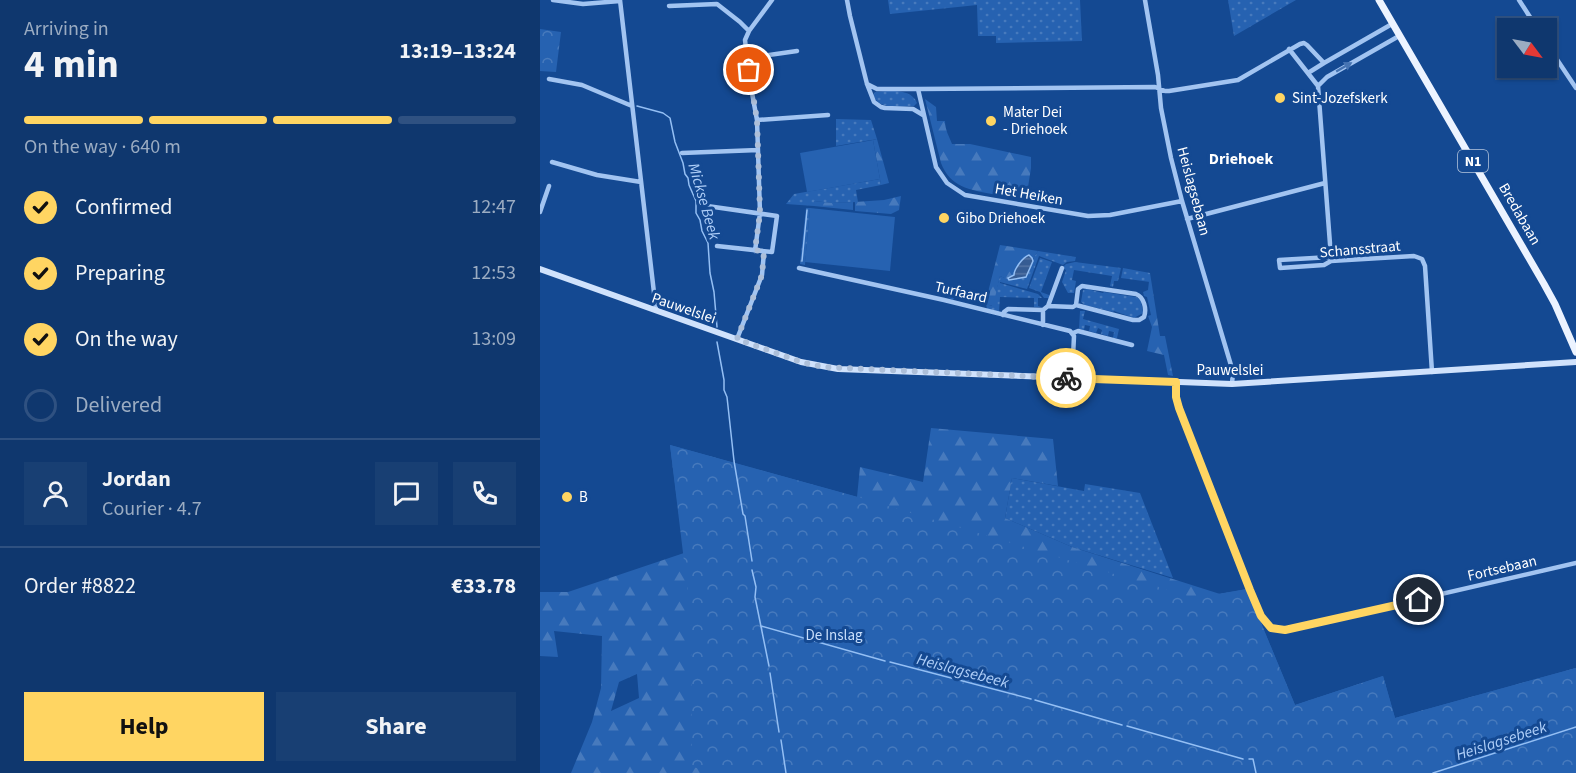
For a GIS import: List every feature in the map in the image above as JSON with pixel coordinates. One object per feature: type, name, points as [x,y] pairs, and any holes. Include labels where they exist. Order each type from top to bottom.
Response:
[{"type":"main road","name":"Bredabaan","points":[[1380,1],[1544,284],[1576,352]]},
{"type":"street","points":[[553,0],[584,4],[620,0],[656,310]]},
{"type":"street","points":[[755,250],[760,213],[757,120],[745,40],[772,0]]},
{"type":"street","points":[[847,0],[867,84],[874,102],[881,107],[913,109],[923,116]]},
{"type":"street","name":"Heislagsebaan","points":[[1145,0],[1161,108],[1182,201],[1233,372],[1232,384]]},
{"type":"street","points":[[1519,0],[1531,18]]},
{"type":"street","points":[[669,6],[717,4],[749,31]]},
{"type":"street","points":[[1308,73],[1392,24]]},
{"type":"street","points":[[1318,87],[1327,77],[1399,36]]},
{"type":"street","points":[[867,84],[877,89],[1155,87],[1169,91],[1238,80],[1295,45],[1304,44],[1324,63]]},
{"type":"street","points":[[1289,49],[1318,87],[1331,259]]},
{"type":"street","points":[[748,58],[797,51]]},
{"type":"street","points":[[1557,60],[1576,88]]},
{"type":"street","points":[[549,79],[582,85],[632,106]]},
{"type":"street","name":"Het Heiken","points":[[918,89],[936,167],[950,186],[965,195],[1088,216],[1110,215],[1182,201]]},
{"type":"street","points":[[757,120],[828,115]]},
{"type":"street","points":[[682,153],[758,150]]},
{"type":"street","points":[[552,162],[597,175],[641,182]]},
{"type":"street","points":[[1187,219],[1324,183]]},
{"type":"street","points":[[540,212],[549,186]]},
{"type":"street","points":[[707,206],[777,216],[772,252],[717,246]]},
{"type":"street","points":[[737,339],[762,275],[764,252]]},
{"type":"street","name":"Schansstraat","points":[[1331,259],[1324,265],[1280,268],[1279,260],[1414,256],[1422,259],[1425,266],[1432,372]]},
{"type":"street","name":"Pauwelslei","points":[[540,268],[801,362],[823,367],[1232,384],[1576,362]]},
{"type":"street","name":"Turfaard","points":[[799,268],[1072,333],[1078,331],[1132,345]]},
{"type":"street","points":[[1043,325],[1046,308],[1062,268]]},
{"type":"street","points":[[1003,315],[1008,309],[1073,307],[1076,305],[1133,320],[1142,320],[1146,314],[1143,299],[1136,294],[1088,286],[1078,289],[1076,305]]},
{"type":"street","points":[[1072,333],[1074,336],[1072,378]]},
{"type":"street","name":"Fortsebaan","points":[[1176,382],[1179,408],[1250,590],[1261,616],[1271,628],[1285,630],[1576,564]]},
{"type":"green space","points":[[888,0],[1080,0],[1082,41],[996,43],[996,36],[978,36],[977,5],[890,14]]},
{"type":"green space","points":[[1228,0],[1296,0],[1234,36]]},
{"type":"green space","points":[[540,29],[561,32],[556,72],[540,71]]},
{"type":"green space","points":[[875,92],[905,93],[914,98],[917,103],[914,106],[885,106],[876,100],[873,95]]},
{"type":"green space","points":[[925,99],[936,107],[937,121],[945,121],[952,144],[970,144],[1031,157],[1026,200],[969,189],[950,177],[941,163]]},
{"type":"green space","points":[[836,119],[871,120],[877,139],[836,146]]},
{"type":"green space","points":[[877,139],[889,183],[881,185],[873,140]]},
{"type":"green space","points":[[873,140],[880,179],[807,192],[800,153]]},
{"type":"green space","points":[[880,179],[881,185],[856,190],[858,202],[814,201],[814,206],[786,204],[794,194]]},
{"type":"green space","points":[[901,196],[899,210],[891,214],[855,211],[855,202]]},
{"type":"green space","points":[[814,201],[853,202],[853,210],[814,206]]},
{"type":"green space","points":[[806,208],[810,208],[805,265],[800,264]]},
{"type":"green space","points":[[810,208],[895,217],[890,271],[805,262]]},
{"type":"green space","points":[[1000,245],[1038,251],[1033,259],[1029,255],[1022,261],[1014,275],[1008,278],[1009,280],[1000,276],[993,306],[985,304]]},
{"type":"green space","points":[[1038,251],[1076,257],[1075,261],[1063,265],[1039,256],[1027,289],[1000,283],[1038,294],[1042,298],[1038,298],[1038,306],[1041,307],[1034,307],[1034,298],[1000,297],[999,312],[987,309],[986,304],[992,306],[1000,276],[1010,280],[1027,277]]},
{"type":"green space","points":[[1040,258],[1052,262],[1041,292],[1049,295],[1049,298],[1044,298],[1040,292],[1029,288]]},
{"type":"green space","points":[[1075,262],[1121,268],[1118,281],[1114,281],[1113,287],[1110,286],[1112,276],[1074,270],[1072,280],[1076,281],[1074,293],[1068,293],[1062,282],[1066,270],[1062,268],[1066,264]]},
{"type":"green space","points":[[1123,268],[1150,273],[1150,282],[1121,278]]},
{"type":"green space","points":[[1150,273],[1160,336],[1165,336],[1173,376],[1168,375],[1164,355],[1147,351],[1152,327],[1148,316],[1151,315],[1147,297],[1143,292],[1148,290]]},
{"type":"green space","points":[[952,290],[986,297],[985,304],[955,297],[953,300],[948,295]]},
{"type":"green space","points":[[1083,290],[1136,297],[1141,300],[1143,313],[1134,318],[1085,305],[1081,302]]},
{"type":"green space","points":[[1080,311],[1085,311],[1083,319],[1119,329],[1117,338],[1113,338],[1114,332],[1109,331],[1108,336],[1101,334],[1102,330],[1098,328],[1096,333],[1089,331],[1090,326],[1085,325],[1084,330],[1079,329]]},
{"type":"green space","name":"De Inslag","points":[[931,428],[1053,439],[1058,486],[1012,478],[1005,518],[1072,547],[1220,594],[1247,589],[1295,705],[1383,676],[1395,718],[1576,668],[1576,773],[571,773],[592,722],[601,688],[602,636],[554,631],[558,657],[540,656],[540,592],[568,592],[684,553],[670,445],[857,497],[860,467],[923,482]],"holes":[[[637,674],[639,698],[611,711],[619,682]]]},
{"type":"green space","name":"De Inslag","points":[[670,445],[858,497],[1194,598],[1247,589],[1295,705],[1383,676],[1395,718],[1576,668],[1576,773],[721,773],[692,767],[691,619]]},
{"type":"green space","points":[[1012,478],[1084,491],[1085,484],[1140,493],[1173,578],[1072,547],[1005,518]]},
{"type":"shaded area","points":[[1029,255],[1033,261],[1026,277],[1009,280],[1008,278],[1014,275],[1019,264]]},
{"type":"waterway","name":"Mickse Beek","points":[[637,106],[663,113],[670,118],[685,174],[696,201],[696,213],[708,243],[717,327]]},
{"type":"waterway","points":[[802,261],[807,210]]},
{"type":"waterway","name":"Mickse Beek","points":[[717,342],[727,397],[734,461],[752,561]]},
{"type":"waterway","name":"Mickse Beek","points":[[752,570],[769,666]]},
{"type":"waterway","name":"Heislagsebeek","points":[[761,626],[885,661]]},
{"type":"waterway","name":"Heislagsebeek","points":[[890,662],[1031,699]]},
{"type":"waterway","name":"Mickse Beek","points":[[770,673],[779,732]]},
{"type":"waterway","name":"Heislagsebeek","points":[[1035,700],[1122,725]]},
{"type":"waterway","name":"Heislagsebeek","points":[[1127,726],[1243,759]]},
{"type":"waterway","name":"Heislagsebeek","points":[[1433,773],[1576,727]]},
{"type":"waterway","name":"Mickse Beek","points":[[781,740],[786,773]]},
{"type":"waterway","name":"Heislagsebeek","points":[[1249,759],[1253,759],[1256,773]]},
{"type":"way so far","points":[[749,70],[757,120],[760,213],[755,250],[764,252],[762,275],[737,339],[801,362],[823,367],[1066,378]]},
{"type":"place","name":"Sint-Jozefskerk","points":[[1280,98]]},
{"type":"place","name":"Mater Dei - Driehoek","points":[[991,121]]},
{"type":"place","name":"Gibo Driehoek","points":[[944,218]]},
{"type":"place","name":"B","points":[[567,497]]},
{"type":"district","name":"Driehoek","points":[[1241,158]]},
{"type":"route","points":[[1066,378],[1176,382],[1179,408],[1250,590],[1261,616],[1271,628],[1285,630],[1419,600]]}]
